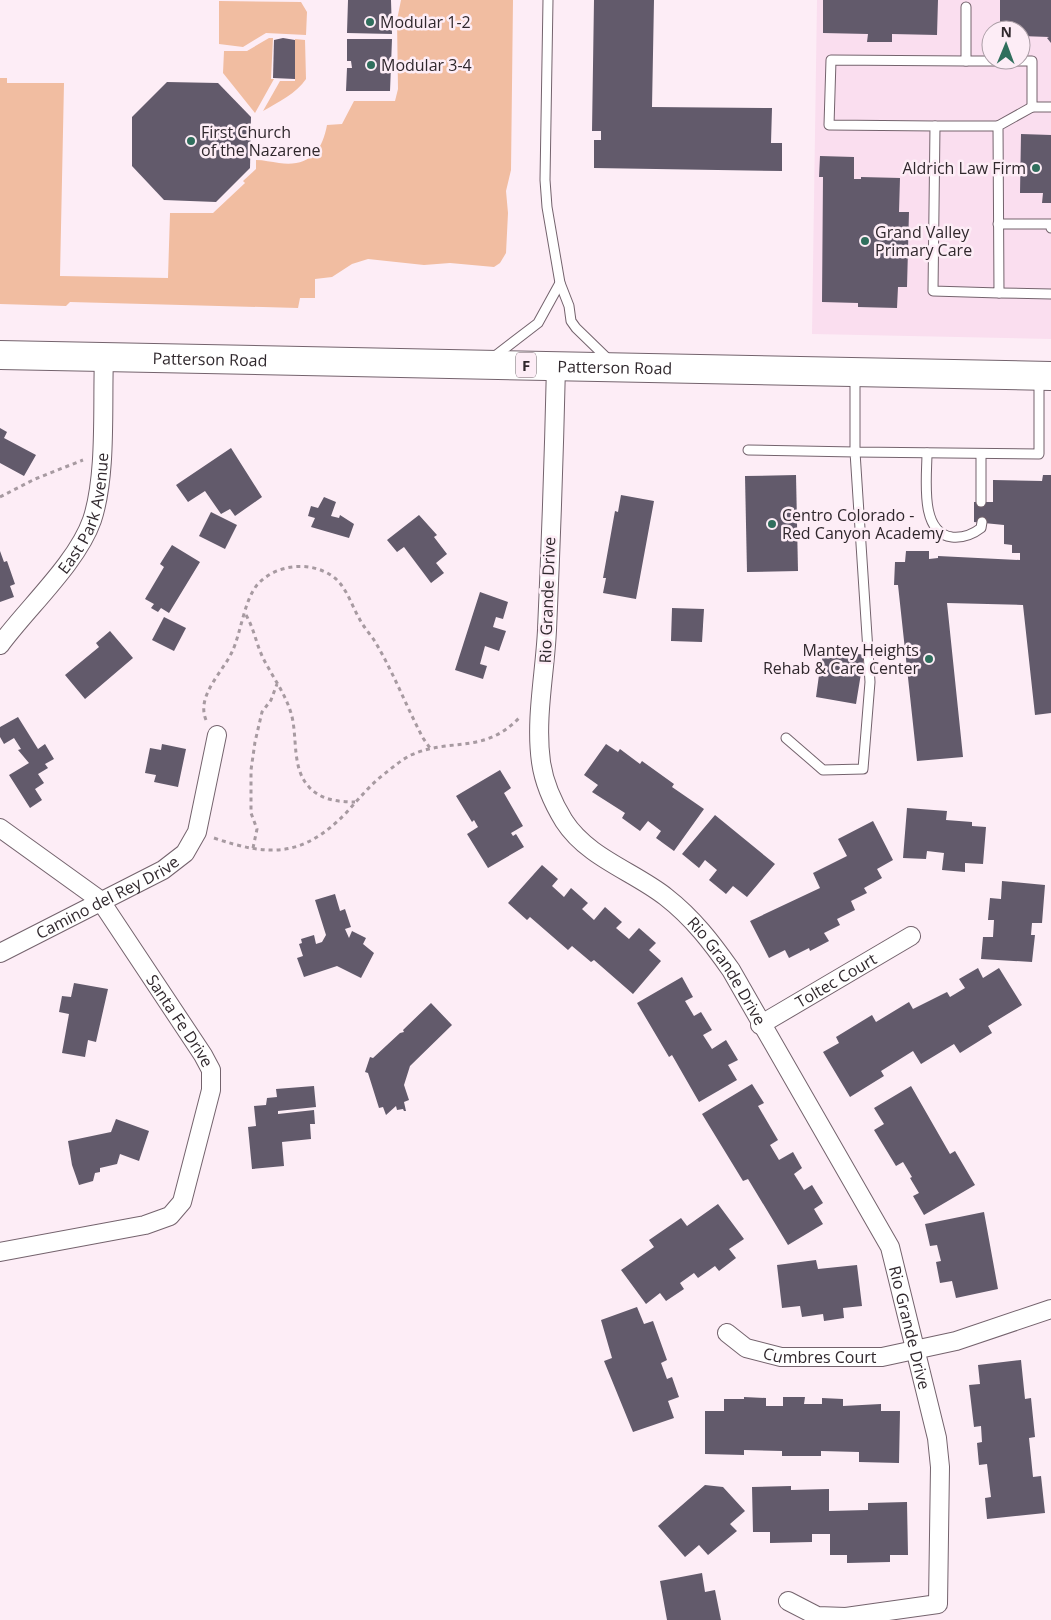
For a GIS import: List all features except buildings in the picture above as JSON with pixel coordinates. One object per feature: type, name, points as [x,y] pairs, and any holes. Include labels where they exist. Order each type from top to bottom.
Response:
[{"type":"main road","name":"Patterson Road","points":[[0,355],[1045,376]]},
{"type":"street","name":"East Park Avenue","points":[[0,645],[59,572],[92,521],[99,490],[104,357]]},
{"type":"street","name":"Rio Grande Drive","points":[[556,366],[547,629],[541,714],[541,762],[549,793],[565,822],[588,846],[666,897],[685,913],[707,937],[731,970],[760,1025],[890,1246],[938,1438],[940,1467],[938,1604],[846,1617],[817,1616],[788,1601]]},
{"type":"street","name":"Camino del Rey Drive","points":[[0,953],[100,900],[163,870],[185,853],[197,832],[217,735]]},
{"type":"street","name":"Santa Fe Drive","points":[[0,828],[100,900],[211,1070],[211,1090],[182,1202],[170,1216],[145,1225],[0,1252]]},
{"type":"street","name":"Toltec Court","points":[[760,1025],[911,936]]},
{"type":"street","name":"Cumbres Court","points":[[727,1333],[746,1348],[781,1357],[882,1357],[956,1341],[1051,1309]]},
{"type":"lane","points":[[548,0],[545,180],[547,207],[560,283],[576,328],[615,367]]},
{"type":"lane","points":[[966,7],[966,61]]},
{"type":"lane","points":[[1032,107],[1032,61],[831,60],[829,124],[998,126],[1032,107],[1051,107]]},
{"type":"lane","points":[[935,126],[933,290],[1051,294]]},
{"type":"lane","points":[[998,126],[998,293]]},
{"type":"lane","points":[[998,224],[1051,224],[1051,228]]},
{"type":"lane","points":[[484,364],[538,323],[560,283]]},
{"type":"lane","points":[[786,738],[823,770],[863,768],[870,682],[855,452],[855,372]]},
{"type":"lane","points":[[748,450],[1039,454],[1045,376]]},
{"type":"lane","points":[[926,453],[929,517],[938,531],[950,537],[964,537],[981,528],[982,522]]},
{"type":"lane","points":[[981,454],[982,502]]},
{"type":"path","points":[[0,497],[12,489],[78,461],[101,456]]},
{"type":"path","points":[[217,735],[209,728],[204,718],[205,697],[228,661],[255,587],[264,577],[292,566],[310,568],[331,576],[345,592],[359,619],[374,639],[423,738],[430,748]]},
{"type":"path","points":[[246,614],[254,628],[263,658],[278,683],[291,713],[297,759],[307,786],[316,794],[328,799],[339,802],[355,802]]},
{"type":"path","points":[[253,848],[257,829],[251,813],[251,770],[254,742],[262,712],[271,700],[278,683]]},
{"type":"path","points":[[197,832],[235,845],[266,850],[292,848],[312,842],[393,768],[410,756],[430,748],[482,742],[500,735],[524,714],[541,714]]},
{"type":"shaded area","points":[[401,0],[513,0],[511,170],[506,191],[508,213],[506,253],[500,263],[494,267],[450,263],[424,265],[368,259],[352,264],[332,277],[315,279],[315,298],[300,298],[298,308],[70,302],[66,306],[0,304],[0,78],[7,78],[7,83],[64,83],[60,276],[168,278],[170,213],[213,213],[245,183],[243,181],[256,169],[256,160],[289,164],[306,160],[318,150],[325,135],[327,125],[342,124],[354,101],[395,101],[398,89],[397,20]]},
{"type":"shaded area","points":[[817,0],[1051,0],[1051,339],[812,334]]},
{"type":"shaded area","points":[[219,1],[301,2],[307,12],[306,35],[266,33],[243,47],[219,44]]},
{"type":"shaded area","points":[[269,38],[273,38],[271,79],[274,79],[255,113],[223,73],[224,51],[247,51]]},
{"type":"shaded area","points":[[295,39],[305,40],[306,79],[292,93],[263,111],[280,81],[295,81]]},
{"type":"place","name":"Modular 1-2","points":[[370,22]]},
{"type":"place","name":"Modular 3-4","points":[[371,65]]},
{"type":"place","name":"First Church of the Nazarene","points":[[191,141]]},
{"type":"place","name":"Aldrich Law Firm","points":[[1036,168]]},
{"type":"place","name":"Grand Valley Primary Care","points":[[865,241]]},
{"type":"place","name":"Centro Colorado - Red Canyon Academy","points":[[772,524]]},
{"type":"place","name":"Mantey Heights Rehab & Care Center","points":[[929,659]]}]
